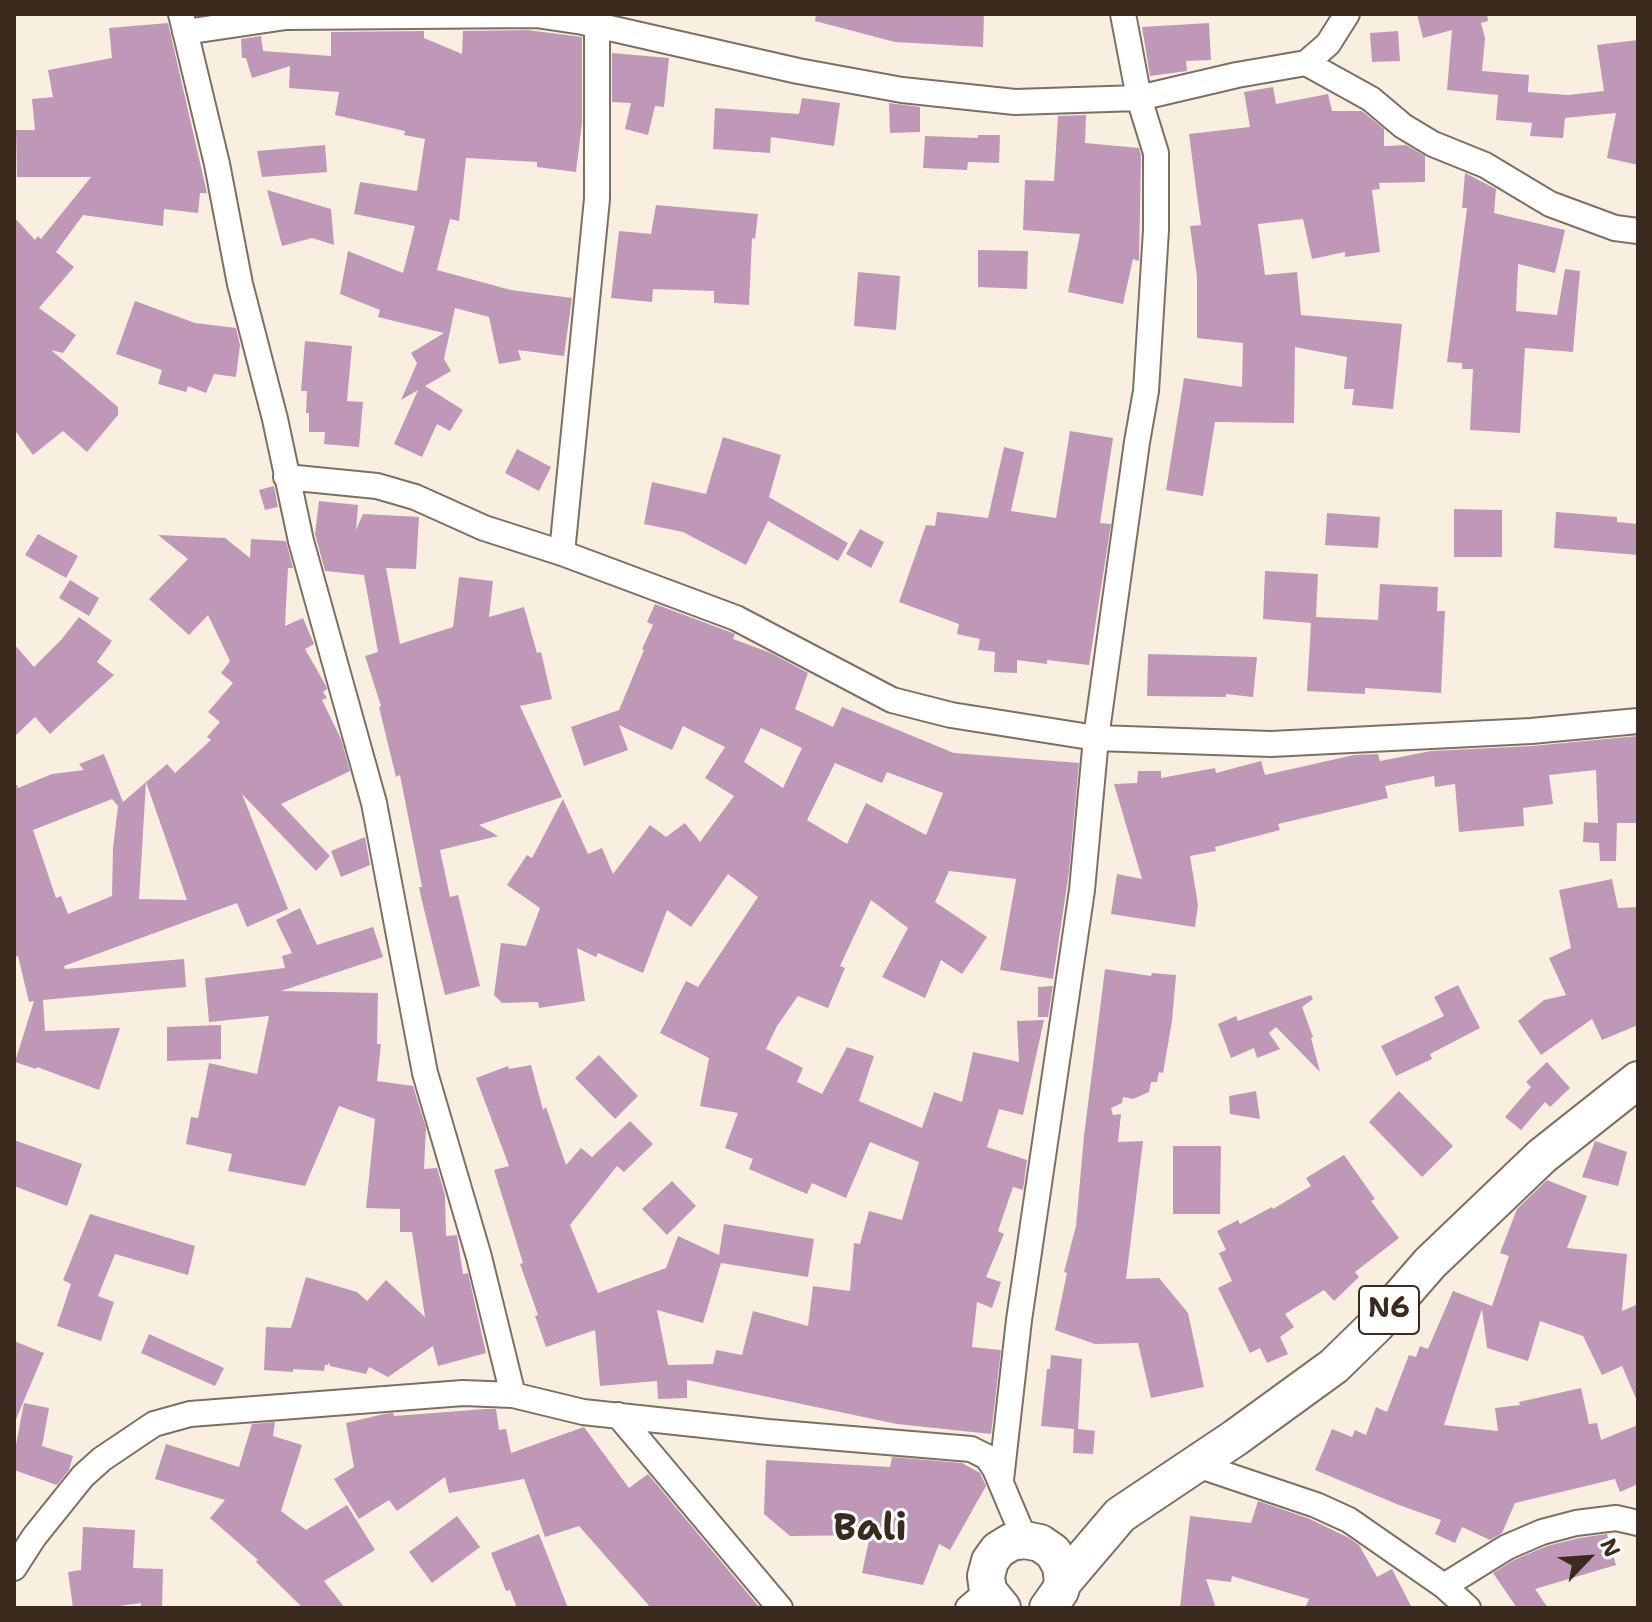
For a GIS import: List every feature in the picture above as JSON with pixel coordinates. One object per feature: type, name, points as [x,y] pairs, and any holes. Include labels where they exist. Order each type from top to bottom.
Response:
[{"type":"highway","name":"N6","points":[[986,1602],[986,1576],[990,1561],[998,1550],[1011,1542],[1032,1541],[1120,1515],[1235,1438],[1334,1366],[1376,1325],[1430,1263],[1542,1156],[1638,1080]]},
{"type":"highway","name":"N6","points":[[1060,1597],[1120,1515]]},
{"type":"highway","name":"N6","points":[[1032,1541],[1053,1552],[1061,1566],[1060,1597]]},
{"type":"street","points":[[1001,1480],[1019,1320],[1082,890],[1096,738],[1146,391],[1157,192],[1156,153],[1139,98],[1123,14]]},
{"type":"street","points":[[513,1395],[479,1257],[425,1073],[374,803],[301,541],[183,23],[286,17],[536,15],[902,90],[1015,102],[1139,98],[1237,75],[1306,63],[1328,44],[1347,14]]},
{"type":"street","points":[[562,553],[597,199],[597,26]]},
{"type":"street","points":[[1306,63],[1371,99],[1403,126],[1433,144],[1485,165],[1550,204],[1615,228],[1638,231]]},
{"type":"street","points":[[286,477],[377,486],[415,497],[484,528],[562,553],[736,618],[892,700],[951,715],[1096,738],[1271,744],[1531,731],[1638,721]]},
{"type":"street","points":[[14,1568],[34,1537],[83,1476],[102,1459],[154,1424],[190,1414],[463,1393],[513,1395],[583,1412],[971,1449],[987,1457],[1032,1541]]},
{"type":"street","points":[[618,1415],[780,1608]]},
{"type":"street","points":[[1194,1464],[1316,1505],[1349,1520],[1444,1586],[1468,1608]]},
{"type":"street","points":[[1444,1586],[1507,1547],[1542,1532],[1576,1523],[1616,1518],[1638,1523]]},
{"type":"building","points":[[816,14],[984,14],[983,47],[895,42],[815,21]]},
{"type":"building","points":[[1417,14],[1487,14],[1488,21],[1481,23],[1485,38],[1482,71],[1529,75],[1528,92],[1568,95],[1604,91],[1597,45],[1638,40],[1638,165],[1607,158],[1616,113],[1565,118],[1563,138],[1530,136],[1532,123],[1496,120],[1498,95],[1447,90],[1452,30],[1423,38]]},
{"type":"building","points":[[168,23],[207,193],[200,193],[198,213],[164,209],[163,226],[83,215],[56,252],[74,267],[39,308],[76,335],[63,353],[51,350],[118,407],[118,415],[87,452],[63,431],[33,455],[14,429],[14,217],[35,240],[38,236],[41,239],[91,177],[17,177],[16,130],[35,130],[32,99],[53,97],[48,70],[112,58],[109,28]]},
{"type":"building","points":[[1209,23],[1211,60],[1186,61],[1187,71],[1150,76],[1142,27]]},
{"type":"building","points":[[527,30],[582,37],[582,122],[576,172],[537,167],[537,162],[466,158],[459,221],[450,219],[437,270],[511,290],[572,298],[564,356],[518,350],[521,360],[499,364],[489,317],[455,308],[444,359],[451,371],[425,386],[463,410],[450,431],[437,424],[422,457],[394,444],[418,390],[401,400],[417,363],[411,353],[444,333],[378,317],[380,310],[340,294],[348,251],[403,273],[415,226],[354,214],[360,182],[417,191],[425,139],[404,135],[405,131],[335,115],[339,92],[289,88],[290,66],[252,78],[246,58],[242,58],[241,39],[261,36],[263,51],[331,56],[331,32],[424,31],[424,38],[462,54],[463,31]]},
{"type":"building","points":[[1398,31],[1400,61],[1372,62],[1370,33]]},
{"type":"building","points":[[612,53],[669,58],[664,107],[655,106],[648,135],[625,129],[631,103],[612,102]]},
{"type":"building","points":[[1273,87],[1276,104],[1328,94],[1332,111],[1362,111],[1384,129],[1384,146],[1406,145],[1425,156],[1425,182],[1379,183],[1380,189],[1372,190],[1380,252],[1345,257],[1345,252],[1312,259],[1303,219],[1258,224],[1265,275],[1297,272],[1301,315],[1402,324],[1393,409],[1352,405],[1354,389],[1344,389],[1347,357],[1295,347],[1294,423],[1215,422],[1203,496],[1166,490],[1184,378],[1242,387],[1243,343],[1197,338],[1197,277],[1190,226],[1201,225],[1189,134],[1250,127],[1244,92]]},
{"type":"building","points":[[802,98],[840,103],[834,146],[771,137],[770,153],[713,149],[715,108],[799,114]]},
{"type":"building","points":[[889,103],[920,107],[920,132],[890,133]]},
{"type":"building","points":[[1086,115],[1085,143],[1139,148],[1141,155],[1139,261],[1133,259],[1123,304],[1068,292],[1080,234],[1023,230],[1025,180],[1054,181],[1058,116]]},
{"type":"building","points":[[978,135],[1000,135],[999,163],[968,162],[967,170],[923,168],[925,136],[978,138]]},
{"type":"building","points":[[325,145],[327,172],[262,177],[257,151]]},
{"type":"building","points":[[1465,173],[1496,189],[1494,213],[1565,230],[1555,273],[1518,264],[1516,311],[1557,315],[1565,269],[1580,271],[1573,352],[1525,348],[1520,433],[1470,430],[1473,369],[1462,369],[1462,363],[1447,362],[1467,208],[1462,208]]},
{"type":"building","points":[[267,190],[331,209],[334,245],[312,238],[282,246]]},
{"type":"building","points":[[656,205],[758,214],[755,239],[752,238],[749,305],[714,303],[714,291],[653,289],[652,302],[611,298],[619,231],[651,234]]},
{"type":"building","points":[[978,250],[1028,251],[1027,289],[978,287]]},
{"type":"building","points":[[858,272],[900,276],[896,330],[854,326]]},
{"type":"building","points":[[135,301],[195,323],[236,328],[240,345],[236,377],[214,374],[206,393],[188,386],[186,392],[158,384],[162,370],[116,354]]},
{"type":"building","points":[[305,341],[352,346],[347,401],[363,402],[359,447],[324,444],[325,432],[309,432],[307,391],[301,391]]},
{"type":"building","points":[[1070,431],[1113,438],[1100,523],[1111,524],[1089,665],[1017,660],[1017,673],[994,672],[995,652],[978,650],[980,639],[957,634],[959,624],[899,602],[926,525],[935,526],[937,512],[988,518],[1004,447],[1024,452],[1011,511],[1056,518]]},
{"type":"building","points":[[723,437],[781,455],[769,497],[848,543],[838,561],[768,521],[746,565],[683,532],[644,524],[652,482],[706,494]]},
{"type":"building","points":[[517,449],[551,467],[539,491],[505,473]]},
{"type":"building","points":[[274,486],[278,507],[265,510],[259,490]]},
{"type":"building","points":[[319,501],[358,505],[356,530],[363,514],[419,517],[416,569],[386,568],[400,644],[453,627],[459,577],[493,581],[489,617],[524,607],[537,653],[541,652],[552,699],[520,706],[562,797],[479,825],[498,836],[440,850],[450,897],[458,895],[480,986],[445,995],[421,897],[419,887],[422,887],[400,775],[396,777],[381,706],[365,656],[378,652],[364,575],[325,571],[315,534]]},
{"type":"building","points":[[1454,509],[1502,510],[1502,557],[1454,557]]},
{"type":"building","points":[[1556,512],[1617,517],[1617,522],[1638,524],[1638,555],[1554,548]]},
{"type":"building","points":[[1327,513],[1380,517],[1378,548],[1325,545]]},
{"type":"building","points":[[860,529],[884,542],[871,568],[846,554]]},
{"type":"building","points":[[38,534],[78,556],[66,578],[25,555]]},
{"type":"building","points":[[158,535],[225,538],[250,558],[251,539],[286,541],[293,568],[288,568],[285,626],[303,618],[314,644],[305,649],[327,689],[323,692],[327,698],[322,700],[341,739],[350,771],[281,804],[330,856],[316,871],[242,794],[288,909],[247,927],[237,903],[64,966],[65,969],[184,959],[186,987],[43,1000],[45,1031],[120,1028],[99,1090],[15,1062],[34,1001],[29,1002],[18,956],[14,957],[14,785],[18,788],[52,774],[84,770],[79,764],[104,754],[123,802],[146,782],[167,764],[175,773],[211,740],[207,737],[220,722],[208,712],[233,683],[221,673],[230,661],[208,615],[189,635],[149,599],[188,559]],"holes":[[[146,782],[187,900],[139,899]],[[112,799],[118,806],[112,896],[68,914],[61,896],[56,898],[33,830]]]},
{"type":"building","points":[[1265,571],[1318,574],[1316,617],[1378,620],[1380,584],[1438,587],[1437,611],[1445,611],[1441,693],[1365,688],[1365,694],[1307,691],[1311,623],[1263,619]]},
{"type":"building","points":[[70,580],[99,598],[89,616],[59,598]]},
{"type":"building","points":[[655,604],[735,634],[733,639],[771,653],[808,673],[795,709],[833,727],[842,707],[954,753],[1079,763],[1069,872],[1053,979],[1000,970],[1016,879],[949,871],[935,902],[987,937],[962,974],[941,960],[925,998],[882,977],[908,928],[871,900],[840,966],[845,968],[828,1008],[798,996],[777,1026],[766,1049],[803,1068],[797,1082],[822,1094],[847,1047],[874,1056],[859,1101],[922,1128],[934,1092],[962,1102],[973,1052],[1019,1062],[1017,1021],[1044,1020],[1023,1115],[999,1109],[987,1147],[1027,1160],[1023,1190],[1013,1187],[998,1231],[1004,1234],[986,1277],[1001,1282],[992,1308],[977,1302],[972,1347],[1001,1350],[991,1434],[897,1424],[687,1380],[687,1398],[658,1399],[657,1381],[600,1386],[595,1330],[546,1347],[494,1170],[509,1166],[476,1078],[508,1066],[509,1069],[531,1065],[543,1110],[546,1107],[566,1165],[581,1148],[592,1157],[630,1121],[653,1144],[624,1172],[617,1166],[570,1225],[598,1293],[666,1268],[678,1236],[719,1255],[724,1224],[814,1239],[808,1277],[721,1263],[703,1323],[657,1310],[668,1365],[713,1364],[716,1350],[742,1355],[753,1311],[808,1326],[813,1286],[850,1291],[854,1243],[860,1244],[869,1211],[902,1220],[919,1162],[870,1142],[846,1198],[812,1183],[807,1194],[749,1169],[753,1159],[725,1148],[738,1113],[700,1106],[709,1058],[660,1033],[686,981],[698,987],[758,897],[728,874],[691,927],[667,910],[643,973],[598,953],[596,957],[577,948],[585,1001],[539,1008],[538,1002],[502,1003],[494,995],[501,943],[526,946],[540,908],[507,885],[527,855],[532,858],[563,799],[588,854],[602,848],[613,874],[650,825],[666,837],[685,823],[700,842],[734,796],[705,778],[725,747],[683,726],[672,750],[619,725],[628,750],[584,766],[571,727],[619,710],[653,625],[647,622]],"holes":[[[761,728],[802,748],[783,788],[744,762]],[[835,763],[882,783],[887,772],[943,793],[926,835],[866,803],[847,844],[807,820]]]},
{"type":"building","points":[[79,617],[112,641],[97,662],[114,675],[50,734],[35,717],[14,737],[14,644],[34,667]]},
{"type":"building","points":[[1148,654],[1257,657],[1253,697],[1226,694],[1226,697],[1147,696]]},
{"type":"building","points":[[1638,736],[1638,823],[1617,823],[1616,861],[1600,861],[1599,843],[1583,842],[1584,822],[1598,823],[1596,770],[1549,775],[1553,804],[1523,808],[1524,826],[1459,832],[1455,784],[1435,787],[1434,776],[1385,786],[1388,798],[1278,824],[1280,830],[1215,847],[1216,851],[1190,856],[1198,905],[1195,927],[1111,914],[1117,874],[1142,879],[1114,784],[1137,783],[1138,771],[1161,771],[1161,778],[1215,768],[1216,773],[1261,761],[1265,775],[1354,755],[1378,754],[1380,761],[1431,751]]},
{"type":"building","points":[[365,837],[370,865],[341,877],[331,851]]},
{"type":"building","points":[[1612,879],[1618,908],[1638,907],[1638,1025],[1602,1040],[1592,1019],[1541,1055],[1518,1021],[1544,1000],[1566,995],[1549,958],[1571,948],[1559,890]]},
{"type":"building","points":[[300,908],[317,945],[373,927],[383,957],[281,991],[378,993],[377,1044],[381,1044],[377,1081],[413,1086],[426,1128],[424,1169],[437,1168],[445,1195],[446,1236],[457,1235],[463,1274],[468,1273],[486,1353],[438,1366],[433,1346],[388,1377],[369,1367],[366,1374],[330,1366],[329,1362],[324,1371],[264,1370],[266,1327],[291,1328],[306,1277],[357,1292],[367,1301],[386,1280],[425,1317],[412,1232],[400,1232],[400,1209],[366,1208],[375,1119],[339,1106],[305,1186],[228,1171],[232,1154],[186,1144],[191,1117],[198,1118],[209,1063],[257,1074],[269,1016],[209,1022],[205,978],[285,968],[282,956],[292,953],[276,920]]},
{"type":"building","points":[[1105,969],[1151,976],[1152,973],[1176,975],[1163,1073],[1159,1072],[1157,1082],[1151,1082],[1149,1092],[1133,1099],[1123,1097],[1122,1103],[1111,1108],[1113,1115],[1121,1114],[1118,1142],[1143,1141],[1126,1279],[1159,1278],[1188,1313],[1204,1387],[1151,1398],[1138,1343],[1095,1344],[1055,1330],[1067,1273],[1064,1272],[1076,1226]]},
{"type":"building","points":[[1458,985],[1480,1028],[1430,1054],[1432,1059],[1396,1076],[1381,1046],[1444,1016],[1434,997]]},
{"type":"building","points":[[1053,986],[1048,1017],[1038,1017],[1038,987]]},
{"type":"building","points":[[1311,995],[1313,999],[1302,1007],[1313,1037],[1320,1072],[1276,1027],[1269,1033],[1280,1049],[1257,1058],[1254,1048],[1231,1058],[1218,1024],[1236,1016],[1238,1021]]},
{"type":"building","points":[[221,1025],[221,1059],[167,1061],[167,1027]]},
{"type":"building","points":[[599,1055],[638,1096],[615,1119],[575,1078]]},
{"type":"building","points":[[1547,1062],[1570,1088],[1550,1107],[1545,1102],[1521,1130],[1505,1117],[1531,1087],[1526,1082]]},
{"type":"building","points":[[1256,1091],[1260,1119],[1230,1114],[1229,1096]]},
{"type":"building","points":[[1399,1091],[1453,1146],[1422,1177],[1369,1122]]},
{"type":"building","points":[[14,1140],[82,1164],[67,1206],[14,1186]]},
{"type":"building","points":[[1595,1141],[1627,1152],[1618,1186],[1582,1177]]},
{"type":"building","points":[[1173,1146],[1221,1146],[1220,1214],[1173,1214]]},
{"type":"building","points":[[1344,1155],[1375,1199],[1371,1201],[1399,1238],[1355,1272],[1359,1277],[1334,1301],[1324,1290],[1285,1314],[1294,1327],[1280,1337],[1288,1354],[1267,1363],[1260,1348],[1250,1353],[1218,1288],[1232,1281],[1219,1253],[1226,1250],[1217,1231],[1238,1220],[1240,1224],[1273,1209],[1311,1186],[1306,1178]]},
{"type":"building","points":[[1547,1180],[1587,1196],[1567,1248],[1627,1254],[1622,1311],[1638,1304],[1638,1403],[1622,1366],[1602,1375],[1583,1336],[1540,1321],[1528,1361],[1487,1348],[1482,1309],[1444,1425],[1498,1431],[1495,1408],[1520,1405],[1519,1402],[1581,1388],[1589,1424],[1597,1423],[1601,1440],[1638,1425],[1638,1484],[1620,1492],[1615,1479],[1515,1503],[1502,1533],[1490,1540],[1462,1527],[1455,1543],[1435,1534],[1441,1520],[1315,1470],[1332,1429],[1352,1437],[1355,1430],[1366,1435],[1376,1407],[1387,1412],[1409,1355],[1416,1357],[1420,1346],[1428,1349],[1453,1291],[1492,1306],[1509,1256],[1500,1253],[1517,1209]]},
{"type":"building","points":[[672,1181],[696,1206],[667,1235],[642,1209]]},
{"type":"building","points":[[90,1214],[195,1246],[188,1275],[115,1254],[98,1296],[114,1302],[101,1341],[57,1326],[71,1284],[63,1280]]},
{"type":"building","points":[[149,1334],[224,1368],[215,1386],[141,1353]]},
{"type":"building","points":[[14,1341],[44,1353],[14,1424]]},
{"type":"building","points":[[1051,1355],[1082,1359],[1078,1429],[1095,1431],[1093,1454],[1073,1453],[1074,1429],[1041,1426]]},
{"type":"building","points":[[24,1403],[49,1408],[42,1446],[73,1456],[69,1470],[57,1485],[14,1470]]},
{"type":"building","points":[[496,1409],[499,1430],[506,1429],[511,1453],[584,1427],[629,1488],[648,1474],[760,1608],[651,1608],[579,1526],[545,1537],[524,1479],[449,1493],[445,1477],[397,1511],[389,1500],[359,1519],[334,1479],[354,1467],[346,1423],[393,1413],[394,1416]]},
{"type":"building","points":[[275,1422],[273,1436],[302,1445],[281,1511],[306,1530],[347,1505],[375,1550],[324,1581],[345,1608],[303,1608],[256,1562],[258,1560],[210,1518],[225,1500],[155,1479],[166,1444],[239,1467],[252,1424]]},
{"type":"building","points":[[892,1457],[962,1463],[980,1473],[986,1486],[950,1550],[939,1544],[923,1585],[862,1573],[870,1535],[790,1536],[764,1514],[766,1460],[890,1467]]},
{"type":"building","points":[[1258,1501],[1310,1519],[1349,1538],[1359,1545],[1377,1577],[1392,1569],[1412,1608],[1305,1608],[1309,1599],[1232,1576],[1231,1582],[1206,1579],[1216,1608],[1180,1608],[1190,1516],[1251,1523]]},
{"type":"building","points":[[457,1516],[480,1547],[432,1583],[409,1552]]},
{"type":"building","points":[[83,1527],[135,1530],[133,1568],[163,1569],[162,1608],[141,1608],[141,1603],[73,1608],[68,1572],[81,1570]]},
{"type":"building","points":[[539,1534],[568,1608],[517,1608],[510,1590],[506,1591],[491,1553]]},
{"type":"building","points":[[1607,1534],[1616,1565],[1535,1589],[1548,1608],[1517,1608],[1493,1573],[1547,1546]]},
{"type":"district","name":"Bali","points":[[870,1530]]}]
